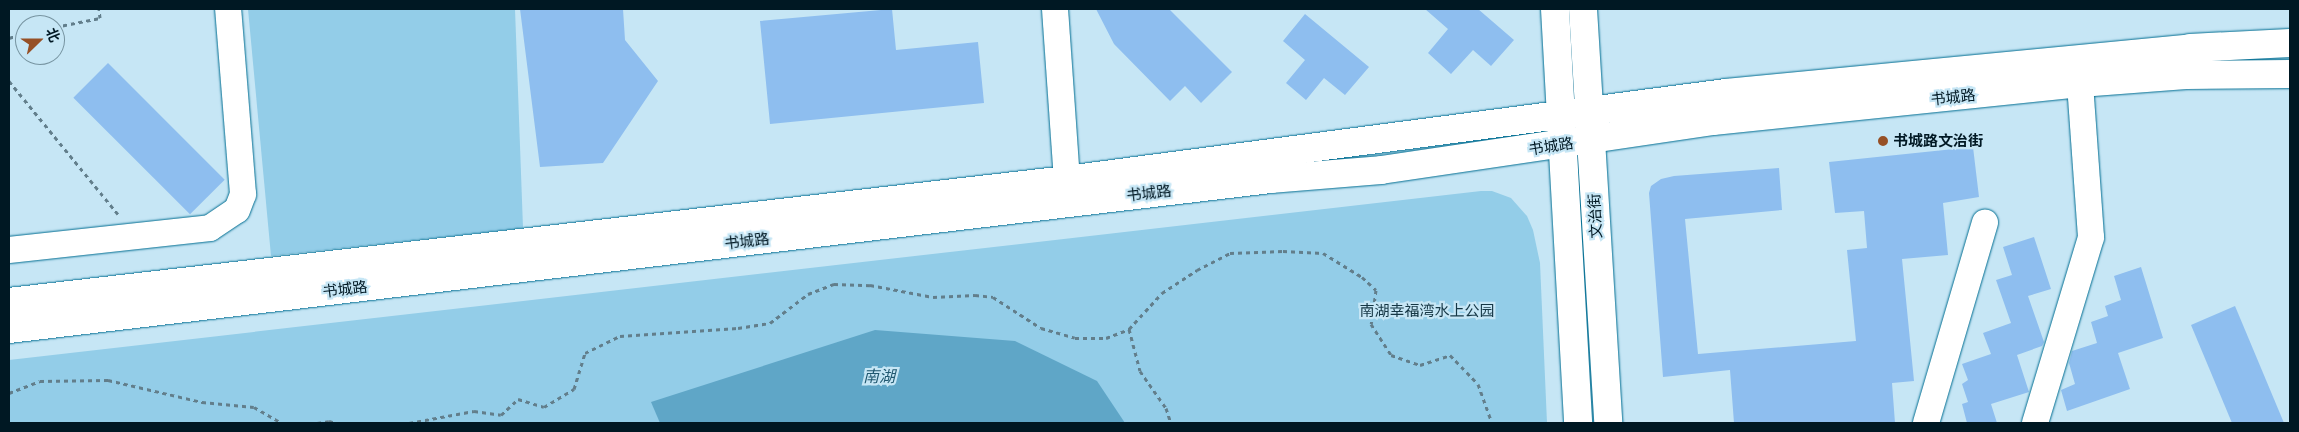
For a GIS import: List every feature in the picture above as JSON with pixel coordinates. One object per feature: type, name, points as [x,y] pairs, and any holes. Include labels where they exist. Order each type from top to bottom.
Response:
[{"type":"main road","name":"文治街","points":[[1554,9],[1578,423]]},
{"type":"main road","name":"文治街","points":[[1582,9],[1608,423]]},
{"type":"main road","name":"书城路","points":[[9,302],[1067,180],[1726,93],[2181,49],[2290,43]]},
{"type":"main road","name":"书城路","points":[[9,329],[1260,180],[1381,170],[1713,122],[2080,83],[2186,76],[2290,74]]},
{"type":"street","points":[[9,250],[210,228],[237,210],[244,194],[228,9]]},
{"type":"street","points":[[1055,9],[1067,180]]},
{"type":"street","points":[[2035,423],[2091,237],[2080,83]]},
{"type":"street","points":[[1926,423],[1985,223]]},
{"type":"path","points":[[65,25],[100,18],[98,9]]},
{"type":"path","points":[[9,81],[137,236]]},
{"type":"path","points":[[409,423],[474,411],[501,415],[518,399],[544,407],[574,389],[585,354],[620,336],[738,328],[770,323],[808,294],[834,284],[870,285],[933,297],[975,295],[993,297],[1041,328],[1075,338],[1106,338],[1129,329],[1162,293],[1197,270],[1230,253],[1283,251],[1323,253],[1362,277],[1376,290],[1371,324],[1391,355],[1420,365],[1450,355],[1478,384],[1492,423]]},
{"type":"path","points":[[1129,329],[1140,371],[1166,408],[1172,423]]},
{"type":"path","points":[[9,393],[40,381],[108,380],[202,402],[254,407],[282,423]]},
{"type":"path","points":[[317,423],[329,421],[336,423]]},
{"type":"green space","points":[[248,9],[515,9],[523,228],[271,256]]},
{"type":"green space","name":"南湖幸福湾水上公园","points":[[1492,191],[1511,198],[1527,216],[1533,230],[1540,263],[1547,423],[9,423],[9,360]]},
{"type":"water","name":"南湖","points":[[875,330],[1015,341],[1097,381],[1125,423],[660,423],[651,402]]},
{"type":"building","points":[[520,9],[623,9],[625,40],[658,81],[603,163],[540,167]]},
{"type":"building","points":[[892,9],[896,50],[978,42],[984,103],[770,124],[760,21]]},
{"type":"building","points":[[1096,9],[1169,9],[1232,72],[1201,103],[1185,86],[1170,101],[1114,44]]},
{"type":"building","points":[[1425,9],[1478,9],[1514,40],[1491,66],[1473,50],[1451,74],[1428,53],[1448,29]]},
{"type":"building","points":[[1305,14],[1369,67],[1345,95],[1324,78],[1306,100],[1286,83],[1305,60],[1283,41]]},
{"type":"building","points":[[108,63],[225,180],[190,214],[73,98]]},
{"type":"building","points":[[1973,147],[1979,197],[1943,203],[1948,255],[1902,259],[1914,381],[1892,383],[1895,423],[1734,423],[1730,370],[1663,377],[1649,193],[1651,186],[1661,179],[1674,176],[1779,168],[1782,210],[1685,219],[1698,354],[1856,341],[1847,250],[1867,248],[1864,211],[1835,213],[1829,162]]},
{"type":"building","points":[[2034,237],[2051,289],[2028,296],[2044,342],[2042,346],[2017,355],[2029,392],[1991,404],[1997,423],[1967,423],[1962,404],[1968,402],[1962,384],[1968,380],[1962,364],[1991,354],[1983,333],[2011,323],[1996,280],[2012,275],[2003,247]]},
{"type":"building","points":[[2141,267],[2163,338],[2118,353],[2130,389],[2067,411],[2061,390],[2075,384],[2069,363],[2072,351],[2097,343],[2091,322],[2108,316],[2105,306],[2121,300],[2114,276]]},
{"type":"building","points":[[2235,306],[2284,423],[2232,423],[2191,325]]},
{"type":"place","name":"书城路文治街","points":[[1883,141]]}]
